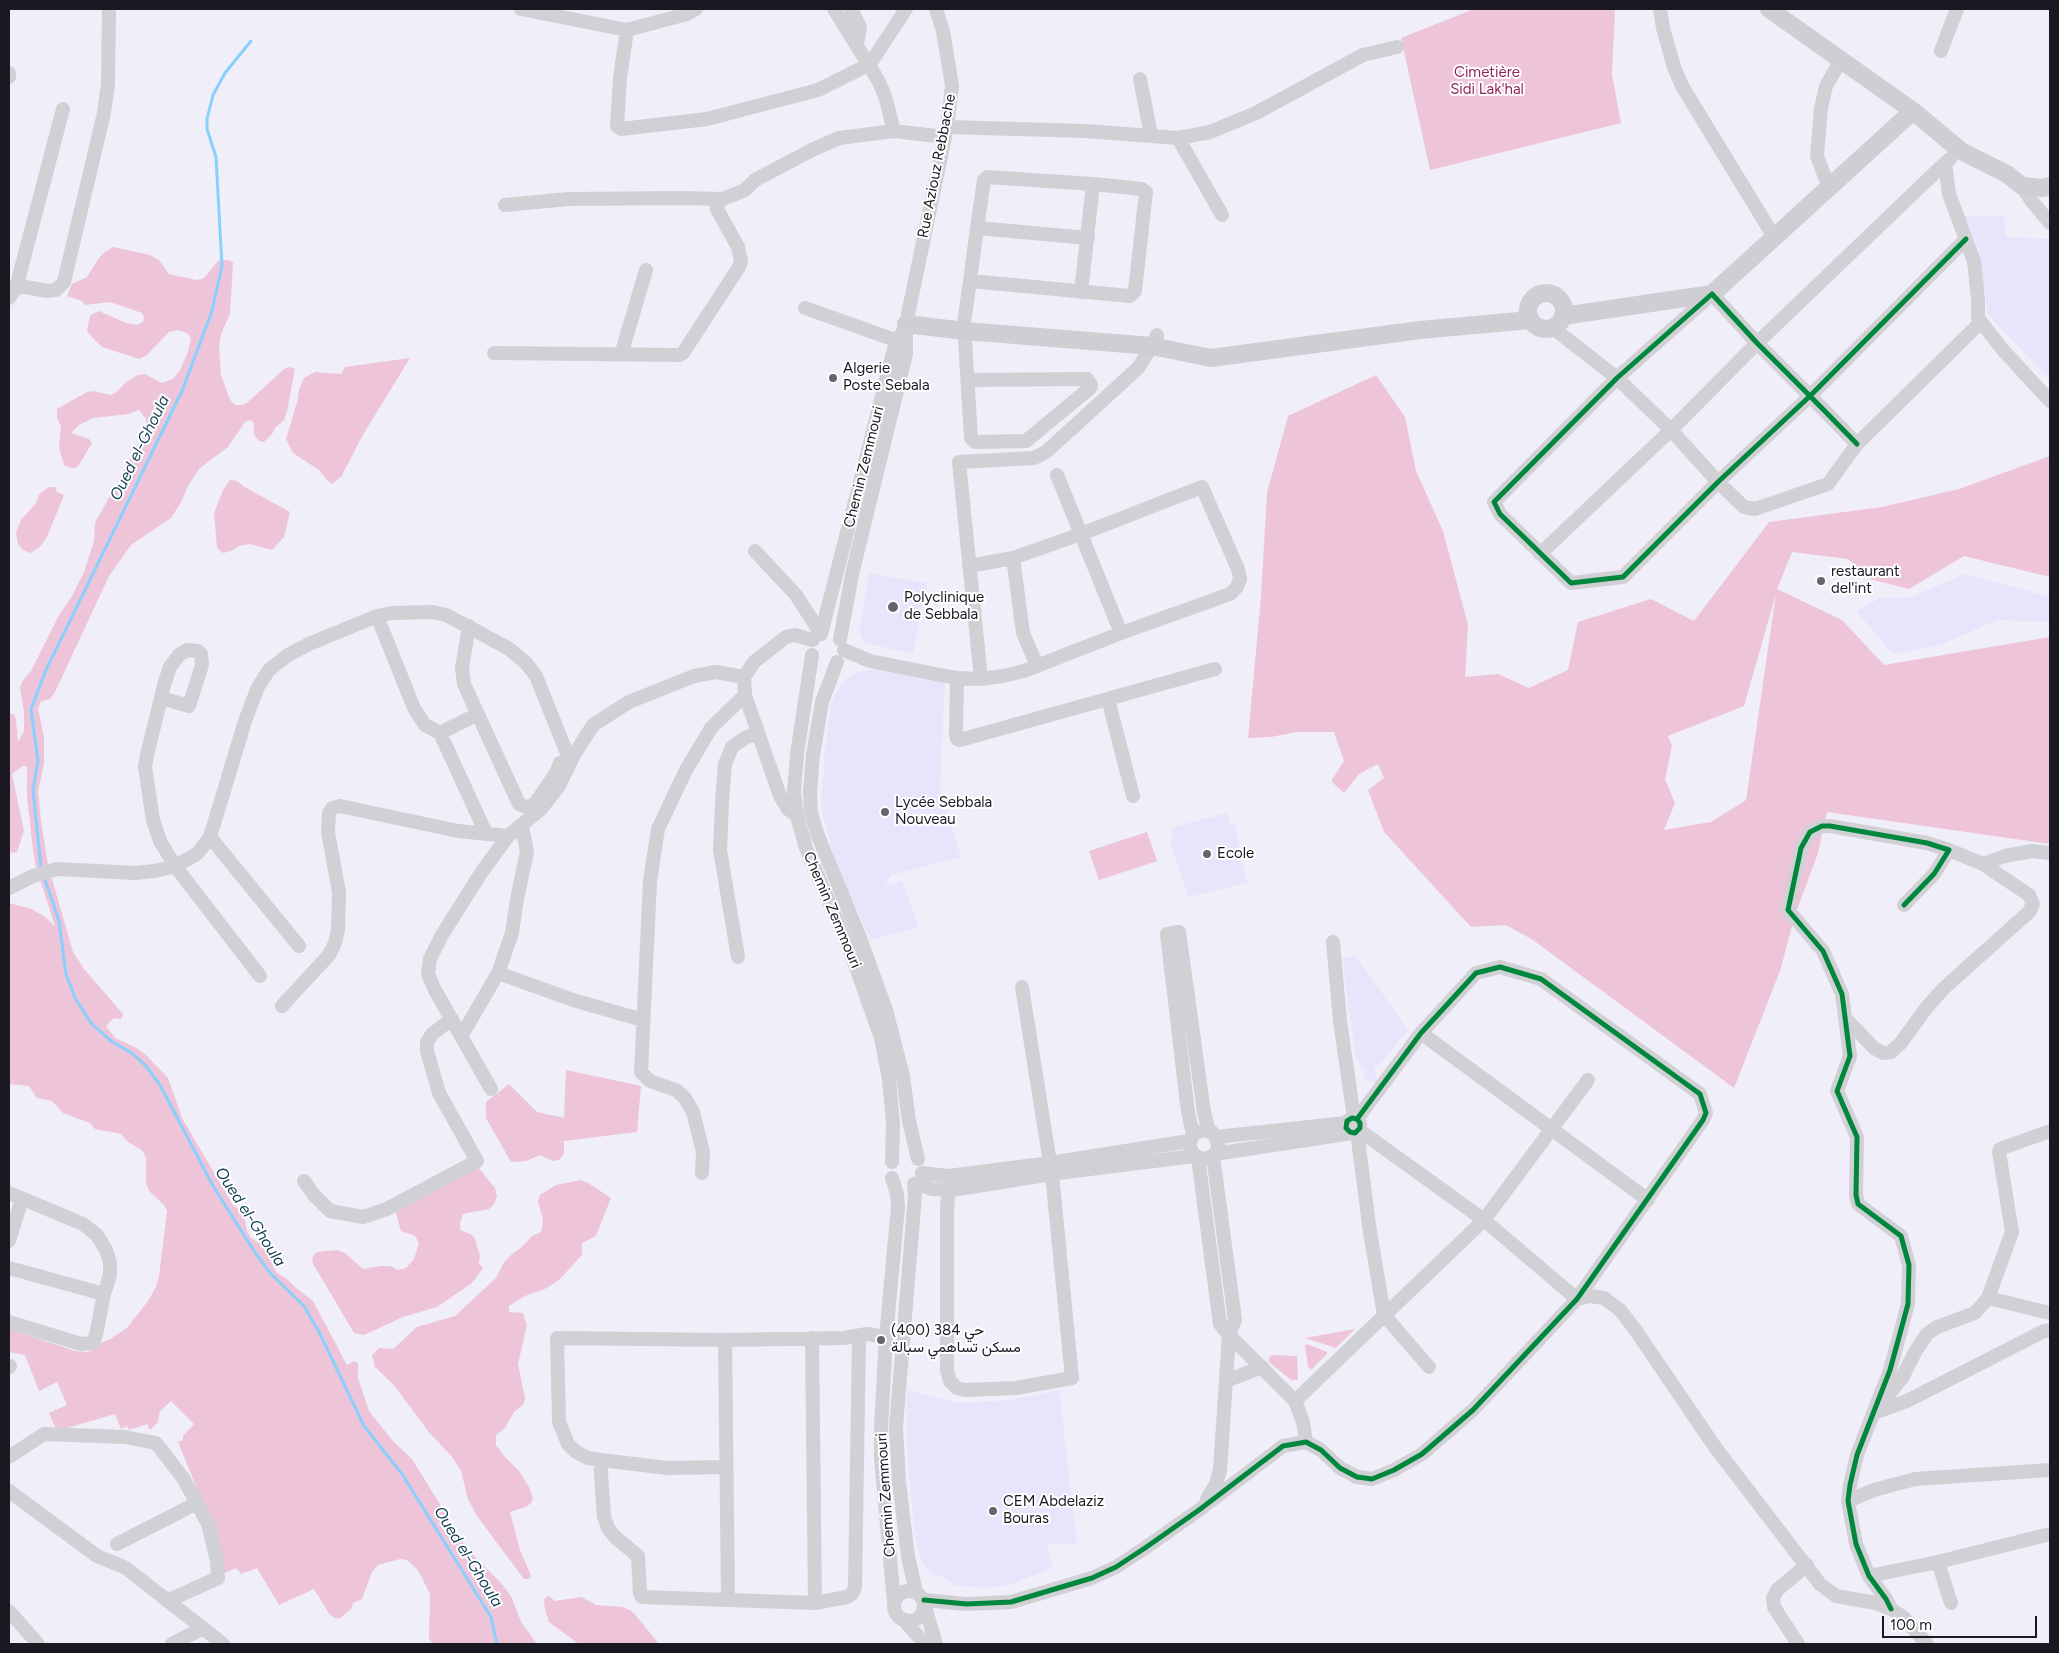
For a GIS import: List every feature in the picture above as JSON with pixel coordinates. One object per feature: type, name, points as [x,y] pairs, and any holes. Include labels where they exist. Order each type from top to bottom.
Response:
[{"type":"main road","points":[[1769,9],[1909,108],[1961,151],[2007,174],[2022,186],[2042,188],[2050,186]]},
{"type":"main road","points":[[1560,317],[1712,294],[1909,108]]},
{"type":"main road","points":[[1560,317],[1559,299],[1552,295],[1536,296],[1531,302],[1529,315],[1536,326],[1544,329],[1560,317],[1711,287],[1826,180],[1909,108]]},
{"type":"main road","points":[[907,320],[964,327],[1154,340],[1212,349],[1529,315]]},
{"type":"street","points":[[13,293],[26,287],[47,291],[56,290],[64,282],[104,113],[108,84],[109,9]]},
{"type":"street","points":[[521,9],[627,30],[687,14],[696,9]]},
{"type":"street","points":[[834,9],[870,64],[885,96],[894,131]]},
{"type":"street","points":[[851,9],[860,27],[857,44]]},
{"type":"street","points":[[627,30],[617,126],[621,129],[707,119],[818,90],[870,64],[906,9]]},
{"type":"street","name":"Rue Aziouz Rebbache","points":[[907,320],[946,132],[952,86],[943,31],[936,9]]},
{"type":"street","points":[[1660,9],[1663,28],[1674,67],[1682,86],[1771,232]]},
{"type":"street","points":[[1941,51],[1957,9]]},
{"type":"street","points":[[494,353],[675,356],[683,353],[739,267],[740,254],[716,209],[718,201],[745,190],[755,180],[839,138],[894,131],[1151,135],[1178,138],[1220,129],[1256,113],[1363,55],[1397,47]]},
{"type":"street","points":[[1826,180],[1818,156],[1821,108],[1826,86],[1841,60]]},
{"type":"street","points":[[1140,79],[1151,135]]},
{"type":"street","points":[[13,293],[63,109]]},
{"type":"street","points":[[1178,138],[1222,215]]},
{"type":"street","points":[[1540,554],[1671,430],[1757,343],[1945,163],[1961,151]]},
{"type":"street","points":[[1945,163],[1949,194],[1974,261],[1978,318],[1980,323],[2050,400]]},
{"type":"street","points":[[968,380],[1087,379],[1091,385],[1090,388],[1026,441],[975,442],[971,438],[964,327],[970,281],[978,228],[984,180],[987,178],[1093,184],[1142,189],[1146,192],[1135,291],[1130,296],[970,281]]},
{"type":"street","points":[[1081,292],[1093,184]]},
{"type":"street","points":[[2022,186],[2050,223]]},
{"type":"street","points":[[505,205],[569,199],[722,199]]},
{"type":"street","points":[[978,228],[1088,238]]},
{"type":"street","points":[[1857,444],[1810,396],[1757,343],[1712,294],[1618,378],[1494,502],[1500,514],[1570,583],[1623,577],[1718,482],[1810,396],[1966,239]]},
{"type":"street","points":[[620,355],[646,270]]},
{"type":"street","points":[[805,308],[898,341]]},
{"type":"street","points":[[1560,317],[1671,430],[1718,482],[1744,507],[1754,509],[1828,484],[1857,444],[1980,323]]},
{"type":"street","name":"Chemin Zemmouri","points":[[892,1162],[889,1080],[882,1038],[848,948],[806,848],[796,816],[794,791],[812,655],[811,647],[817,637],[898,341],[907,320]]},
{"type":"street","name":"Chemin Zemmouri","points":[[907,320],[906,354],[853,570],[842,644],[842,656],[837,662],[822,702],[813,755],[810,792],[811,813],[818,836],[860,938],[886,1010],[903,1076],[909,1121],[918,1159]]},
{"type":"street","points":[[982,679],[959,462],[1034,458],[1046,452],[1138,368],[1154,340]]},
{"type":"street","points":[[1057,475],[1121,633]]},
{"type":"street","points":[[796,816],[788,809],[780,796],[745,695],[744,677],[754,662],[786,637],[795,635],[817,637],[832,633],[842,644],[870,661],[957,678],[982,679],[1003,676],[1037,666],[1121,633],[1230,594],[1238,587],[1240,579],[1238,568],[1202,487],[1081,534],[1012,558],[969,566]]},
{"type":"street","points":[[755,551],[799,599],[817,637]]},
{"type":"street","points":[[1012,558],[1023,633],[1037,666]]},
{"type":"street","points":[[9,888],[33,876],[56,869],[135,873],[155,871],[174,866],[196,854],[210,837],[245,721],[258,687],[269,670],[288,655],[309,644],[378,616],[392,613],[433,612],[446,615],[508,648],[531,669],[536,676],[570,753],[559,786],[541,810],[508,836],[447,927],[430,959],[428,974],[491,1088]]},
{"type":"street","points":[[378,616],[414,708],[425,725],[440,733],[484,829]]},
{"type":"street","points":[[469,626],[462,668],[463,678],[517,800],[522,806],[530,807],[536,802],[570,753],[593,725],[629,702],[701,675],[716,672],[744,677]]},
{"type":"street","points":[[812,655],[816,661],[823,664],[830,665],[837,662]]},
{"type":"street","points":[[957,678],[956,734],[957,739],[960,740],[1215,670]]},
{"type":"street","points":[[702,1173],[702,1152],[693,1112],[685,1098],[676,1090],[650,1081],[641,1072],[650,881],[658,829],[686,770],[702,742],[719,719],[745,695]]},
{"type":"street","points":[[161,698],[147,755],[145,778],[153,820],[160,841],[174,866],[260,976]]},
{"type":"street","points":[[1108,700],[1133,796]]},
{"type":"street","points":[[440,733],[478,714]]},
{"type":"street","points":[[738,957],[720,850],[725,764],[732,747],[745,738],[758,733]]},
{"type":"street","points":[[282,1006],[329,955],[335,943],[338,930],[339,892],[328,832],[329,813],[332,808],[340,806],[458,831],[508,836]]},
{"type":"street","points":[[462,1035],[498,973],[512,932],[527,852],[522,826]]},
{"type":"street","points":[[1846,1019],[1882,1054],[1891,1052],[1900,1044],[1927,1007],[1943,989],[2029,912],[2033,904],[2029,895],[1984,864],[1948,850],[1927,843],[1822,826],[1810,832],[1801,848],[1788,910],[1823,951],[1842,994],[1850,1056],[1837,1091],[1857,1138],[1856,1195],[1858,1204],[1901,1236],[1910,1265],[1908,1304],[1890,1370],[1857,1455],[1848,1501],[1856,1544],[1869,1576],[1891,1609]]},
{"type":"street","points":[[210,837],[299,946]]},
{"type":"street","points":[[1904,905],[1934,874],[1948,850]]},
{"type":"street","points":[[1984,864],[2005,856],[2032,851],[2050,853]]},
{"type":"street","points":[[1199,1510],[1216,1484],[1220,1470],[1229,1335],[1235,1320],[1214,1155],[1218,1143],[1212,1134],[1204,1112],[1180,932],[1167,934],[1191,1138],[1190,1149],[1196,1157],[1220,1324],[1229,1335],[1295,1401],[1303,1422],[1306,1442]]},
{"type":"street","points":[[1333,942],[1340,1021],[1354,1126],[1384,1315],[1429,1367]]},
{"type":"street","points":[[917,1180],[920,1163],[918,1159],[904,1154],[895,1158],[890,1170],[892,1178],[902,1186],[917,1180],[948,1176],[1196,1157],[1206,1159],[1214,1155],[1354,1126],[1421,1033],[1476,973],[1500,967],[1541,979],[1700,1094],[1706,1112],[1703,1120],[1648,1200],[1576,1299],[1473,1410],[1422,1454],[1394,1470],[1372,1478],[1357,1477],[1340,1468],[1321,1450],[1306,1442],[1283,1446],[1199,1510],[1116,1567],[1092,1578],[1011,1602],[967,1604],[921,1600],[905,1591],[896,1598],[894,1603],[896,1612],[925,1644]]},
{"type":"street","points":[[498,973],[573,1000],[643,1020]]},
{"type":"street","points":[[952,1190],[948,1195],[947,1211],[947,1370],[950,1381],[957,1388],[965,1390],[1016,1388],[1072,1378],[1050,1169],[1022,987]]},
{"type":"street","points":[[304,1181],[314,1195],[330,1211],[363,1217],[387,1209],[478,1161],[439,1093],[427,1051],[427,1042],[432,1034],[452,1019]]},
{"type":"street","points":[[1421,1033],[1648,1200]]},
{"type":"street","points":[[1295,1401],[1484,1220],[1588,1080]]},
{"type":"street","points":[[917,1180],[932,1189],[952,1190],[1191,1138],[1200,1130],[1212,1134],[1354,1126],[1484,1220],[1576,1299]]},
{"type":"street","points":[[1874,1412],[1902,1378],[1915,1352],[1927,1334],[1937,1327],[1975,1314],[1988,1298],[2012,1232],[2000,1149],[2050,1131]]},
{"type":"street","name":"Chemin Zemmouri","points":[[892,1178],[897,1194],[898,1207],[886,1337],[881,1458],[894,1603]]},
{"type":"street","name":"Chemin Zemmouri","points":[[917,1180],[896,1455],[908,1556],[936,1644]]},
{"type":"street","points":[[9,1193],[83,1224],[97,1235],[106,1250],[110,1262],[110,1275],[93,1343],[81,1344],[9,1322]]},
{"type":"street","points":[[9,1241],[22,1199]]},
{"type":"street","points":[[9,1268],[104,1294]]},
{"type":"street","points":[[1576,1299],[1590,1296],[1604,1298],[1620,1310],[1715,1447],[1820,1584],[1836,1596],[1876,1603],[1891,1609],[1903,1617],[1927,1644]]},
{"type":"street","points":[[1988,1298],[2050,1313]]},
{"type":"street","points":[[1874,1412],[1908,1401],[2044,1331],[2050,1330]]},
{"type":"street","points":[[726,1467],[668,1468],[588,1458],[576,1452],[568,1444],[559,1422],[557,1338],[725,1340],[859,1337],[867,1334],[886,1337]]},
{"type":"street","points":[[600,1460],[604,1516],[608,1528],[615,1537],[638,1556],[640,1595],[642,1597],[815,1602],[847,1597],[852,1594],[855,1587],[859,1337]]},
{"type":"street","points":[[812,1338],[815,1602]]},
{"type":"street","points":[[725,1340],[728,1600]]},
{"type":"street","points":[[1226,1381],[1262,1367]]},
{"type":"street","points":[[9,1457],[44,1434],[125,1437],[156,1443],[183,1478],[208,1524],[217,1561],[218,1578],[167,1602]]},
{"type":"street","points":[[1848,1501],[1874,1490],[1915,1480],[2050,1470]]},
{"type":"street","points":[[9,1491],[97,1556],[126,1568],[223,1644]]},
{"type":"street","points":[[117,1544],[197,1503]]},
{"type":"street","points":[[1869,1576],[1938,1562],[2050,1534]]},
{"type":"street","points":[[1938,1562],[1951,1603]]},
{"type":"street","points":[[1798,1644],[1774,1607],[1773,1598],[1777,1590],[1807,1565]]},
{"type":"street","points":[[903,1620],[908,1621],[919,1618],[921,1600]]},
{"type":"street","points":[[9,1611],[38,1644]]},
{"type":"street","points":[[172,1644],[203,1628]]},
{"type":"shaded area","points":[[1964,216],[2004,216],[2006,237],[2050,239],[2050,379],[1988,315],[1978,247]]},
{"type":"shaded area","name":"Polyclinique de Sebbala","points":[[869,573],[927,583],[913,654],[865,643],[859,632]]},
{"type":"shaded area","points":[[1965,574],[2050,597],[2050,622],[1998,620],[1940,645],[1893,654],[1856,611],[1880,598],[1909,598]]},
{"type":"shaded area","name":"Lycée Sebbala Nouveau","points":[[873,669],[945,677],[940,789],[961,857],[891,875],[885,886],[902,881],[919,927],[871,940],[836,864],[821,804],[831,703],[841,684],[855,673]]},
{"type":"shaded area","name":"Ecole","points":[[1227,813],[1230,824],[1234,823],[1240,844],[1237,845],[1248,883],[1188,897],[1170,840],[1173,839],[1170,828]]},
{"type":"shaded area","points":[[1356,956],[1408,1030],[1374,1069],[1378,1081],[1372,1082],[1363,1080],[1366,1070],[1356,1059],[1348,1004],[1343,958]]},
{"type":"shaded area","name":"CEM Abdelaziz Bouras","points":[[907,1390],[959,1403],[1012,1400],[1059,1390],[1077,1543],[1047,1545],[1053,1568],[1011,1584],[986,1588],[954,1585],[942,1577],[932,1574],[926,1568],[919,1555],[915,1539],[906,1436]]},
{"type":"green space","name":"Cimetière Sidi Lak'hal","points":[[1474,9],[1615,9],[1612,75],[1621,123],[1430,170],[1401,38]]},
{"type":"green space","points":[[113,247],[150,255],[159,260],[169,274],[196,280],[203,279],[219,260],[233,262],[230,314],[221,334],[219,348],[221,375],[230,400],[235,405],[243,405],[249,401],[284,369],[290,367],[295,369],[284,420],[275,428],[272,434],[264,442],[259,441],[254,435],[254,423],[251,420],[245,422],[228,447],[200,468],[171,518],[131,545],[109,576],[55,692],[50,699],[41,701],[38,709],[44,737],[44,764],[38,791],[41,821],[48,865],[73,952],[84,969],[123,1014],[121,1019],[114,1018],[106,1026],[115,1038],[137,1048],[146,1055],[168,1078],[182,1118],[233,1205],[243,1212],[247,1231],[251,1238],[263,1246],[277,1273],[313,1301],[347,1365],[354,1361],[358,1363],[358,1378],[369,1411],[393,1441],[412,1459],[468,1550],[501,1583],[511,1596],[521,1622],[537,1644],[433,1644],[429,1639],[430,1594],[418,1570],[407,1560],[400,1559],[378,1565],[372,1572],[362,1599],[353,1603],[351,1609],[340,1618],[330,1615],[314,1589],[279,1605],[257,1568],[241,1574],[236,1568],[222,1574],[204,1506],[178,1442],[183,1440],[183,1436],[194,1424],[171,1401],[160,1411],[158,1422],[150,1430],[147,1424],[129,1430],[127,1426],[121,1429],[115,1414],[57,1431],[49,1413],[67,1405],[57,1382],[39,1391],[25,1355],[9,1352],[9,1329],[75,1351],[87,1352],[127,1328],[148,1301],[156,1287],[167,1211],[164,1205],[150,1192],[146,1183],[146,1158],[142,1150],[128,1142],[121,1134],[95,1129],[90,1123],[63,1113],[52,1101],[37,1098],[29,1086],[9,1084],[9,903],[32,909],[55,926],[36,867],[27,797],[27,766],[23,766],[12,774],[24,831],[17,852],[11,853],[9,847],[9,714],[14,714],[16,720],[18,742],[24,731],[24,711],[20,688],[22,682],[31,671],[59,615],[71,598],[84,572],[94,541],[95,523],[147,428],[146,419],[139,410],[129,414],[93,418],[79,425],[71,433],[89,439],[92,443],[79,465],[75,468],[68,467],[64,465],[59,448],[61,427],[57,417],[57,409],[87,392],[94,391],[110,395],[117,392],[126,382],[138,375],[145,374],[162,383],[173,379],[180,370],[188,352],[191,338],[187,333],[177,330],[169,332],[147,355],[139,359],[102,347],[87,331],[91,315],[99,311],[126,323],[137,325],[143,322],[144,317],[142,313],[110,302],[85,305],[82,301],[67,296],[72,284],[87,277],[99,258]]},
{"type":"green space","points":[[410,358],[364,433],[341,477],[332,484],[319,470],[293,453],[286,439],[298,399],[299,389],[304,378],[315,372],[341,374],[345,367]]},
{"type":"green space","points":[[1376,375],[1405,417],[1416,471],[1443,531],[1468,625],[1465,677],[1498,674],[1529,688],[1568,670],[1578,622],[1651,599],[1694,621],[1769,522],[1882,507],[1959,489],[2050,456],[2050,577],[1964,556],[1909,589],[1870,579],[1848,559],[1792,552],[1777,589],[1842,620],[1884,665],[2050,637],[2050,844],[1827,812],[1818,853],[1795,915],[1780,971],[1734,1088],[1533,940],[1506,925],[1471,927],[1384,832],[1368,790],[1384,778],[1378,764],[1359,774],[1344,793],[1331,781],[1344,761],[1334,732],[1296,732],[1271,737],[1248,738],[1261,597],[1267,493],[1288,416]],"holes":[[[1776,594],[1746,800],[1711,822],[1664,830],[1675,803],[1665,779],[1672,746],[1668,736],[1744,706]]]},
{"type":"green space","points":[[230,480],[237,481],[290,512],[284,537],[272,550],[250,544],[239,546],[223,553],[217,548],[214,513],[223,490]]},
{"type":"green space","points":[[49,487],[55,487],[57,492],[64,495],[47,537],[40,547],[30,553],[23,550],[18,544],[16,533],[21,520],[36,503],[39,494]]},
{"type":"green space","points":[[1147,832],[1157,861],[1099,880],[1089,851]]},
{"type":"green space","points":[[566,1070],[641,1086],[637,1132],[564,1141],[564,1154],[559,1160],[552,1161],[540,1155],[526,1161],[511,1162],[486,1118],[486,1102],[509,1084],[537,1112],[564,1118]]},
{"type":"green space","points":[[478,1167],[495,1188],[497,1197],[489,1209],[463,1214],[460,1223],[460,1230],[472,1235],[475,1239],[480,1256],[479,1264],[483,1268],[472,1283],[437,1307],[403,1317],[364,1335],[354,1333],[312,1262],[313,1256],[317,1252],[337,1250],[345,1253],[363,1269],[381,1266],[390,1266],[398,1270],[406,1268],[414,1259],[419,1243],[415,1236],[401,1231],[395,1210]]},
{"type":"green space","points":[[581,1180],[611,1198],[596,1236],[582,1243],[582,1255],[559,1280],[547,1288],[525,1296],[509,1306],[509,1312],[523,1313],[527,1325],[518,1364],[525,1398],[523,1405],[514,1412],[505,1428],[496,1435],[496,1445],[519,1471],[529,1487],[533,1498],[526,1507],[510,1512],[520,1550],[531,1575],[529,1579],[524,1579],[477,1516],[468,1499],[461,1471],[453,1458],[428,1431],[393,1384],[375,1367],[372,1355],[379,1348],[393,1349],[417,1327],[455,1316],[496,1278],[504,1262],[511,1255],[532,1236],[541,1232],[543,1219],[538,1202],[540,1195],[556,1185]]},
{"type":"green space","points":[[1355,1329],[1336,1348],[1305,1338]]},
{"type":"green space","points":[[1307,1344],[1327,1352],[1312,1369],[1308,1366],[1305,1346]]},
{"type":"green space","points":[[1272,1355],[1297,1356],[1298,1380],[1291,1380],[1269,1362],[1269,1358]]},
{"type":"green space","points":[[549,1596],[555,1601],[581,1597],[596,1605],[623,1607],[633,1612],[659,1644],[579,1644],[549,1622],[544,1599]]},
{"type":"waterway","name":"Oued el-Ghoula","points":[[41,867],[33,790],[38,761],[31,709],[46,670],[182,391],[212,311],[222,266],[216,157],[207,129],[207,119],[213,95],[225,73],[251,41]]},
{"type":"waterway","name":"Oued el-Ghoula","points":[[45,880],[59,921],[66,974],[75,998],[91,1023],[111,1041],[133,1054],[146,1066],[160,1085],[213,1186],[256,1254],[271,1274],[304,1306],[320,1334],[364,1426],[402,1474],[491,1617],[497,1644]]},
{"type":"cycle path","points":[[1857,444],[1810,396],[1757,343],[1712,294],[1617,378],[1494,502],[1500,514],[1571,583],[1623,577],[1718,482],[1810,396],[1966,239]]},
{"type":"cycle path","points":[[1891,1609],[1869,1576],[1856,1544],[1848,1501],[1857,1455],[1890,1370],[1908,1304],[1909,1265],[1901,1236],[1858,1204],[1856,1195],[1857,1137],[1837,1091],[1850,1056],[1842,994],[1823,951],[1788,910],[1801,848],[1810,832],[1822,826],[1830,826],[1927,843],[1949,850],[1934,874],[1904,905]]},
{"type":"cycle path","points":[[924,1600],[967,1604],[1011,1602],[1092,1578],[1116,1567],[1145,1548],[1199,1510],[1283,1446],[1306,1442],[1321,1450],[1340,1468],[1357,1477],[1372,1479],[1394,1470],[1422,1454],[1473,1410],[1577,1299],[1703,1120],[1706,1113],[1700,1094],[1541,979],[1500,967],[1476,973],[1421,1033],[1357,1119],[1352,1118],[1347,1121],[1346,1128],[1350,1132],[1355,1133],[1360,1128],[1360,1123],[1357,1119]]},
{"type":"place","name":"Algerie Poste Sebala","points":[[833,378]]},
{"type":"place","name":"restaurant del'int","points":[[1821,581]]},
{"type":"place","name":"Polyclinique de Sebbala","points":[[893,607]]},
{"type":"place","name":"Lycée Sebbala Nouveau","points":[[885,812]]},
{"type":"place","name":"Ecole","points":[[1207,854]]},
{"type":"place","name":"حي 384 (400) مسكن تساهمي سبالة","points":[[881,1340]]},
{"type":"place","name":"CEM Abdelaziz Bouras","points":[[993,1511]]}]
